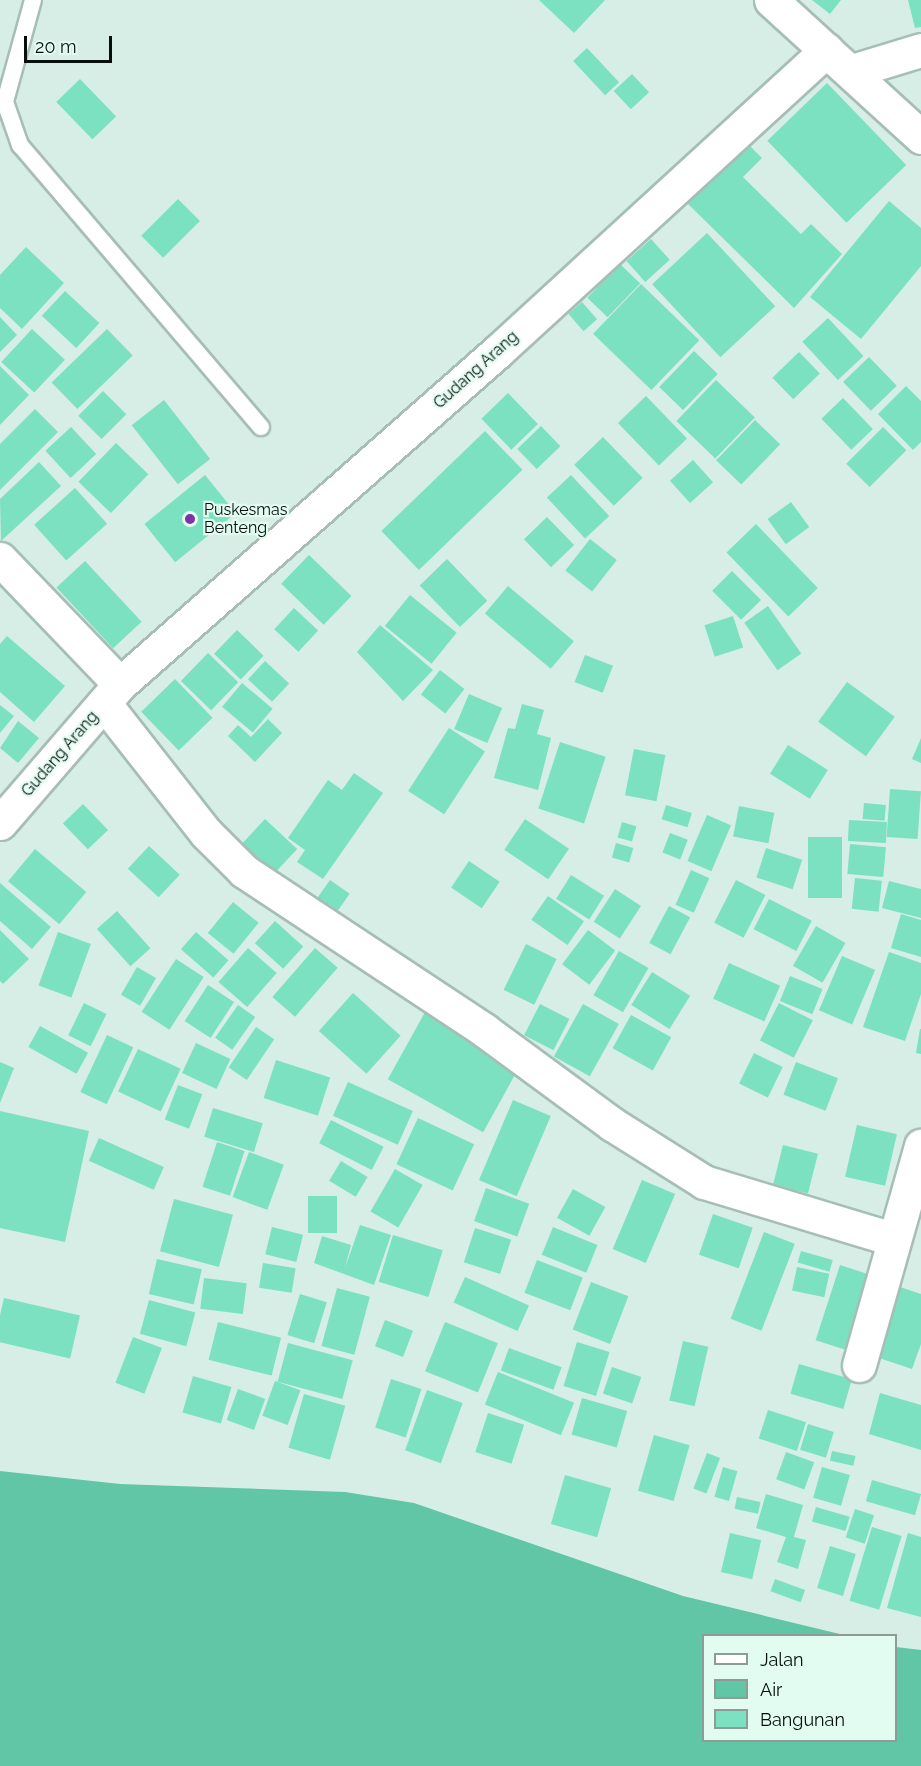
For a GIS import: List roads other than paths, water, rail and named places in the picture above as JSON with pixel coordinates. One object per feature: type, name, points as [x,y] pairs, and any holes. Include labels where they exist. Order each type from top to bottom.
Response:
[{"type":"street","points":[[771,0],[852,71],[921,137]]},
{"type":"street","name":"Gudang Arang","points":[[0,823],[112,693],[497,352],[827,50]]},
{"type":"street","points":[[852,71],[921,50]]},
{"type":"street","points":[[0,560],[112,693],[206,833],[244,871],[484,1030],[612,1124],[704,1182],[893,1239]]},
{"type":"street","points":[[859,1365],[921,1146]]},
{"type":"lane","points":[[33,0],[5,102],[20,145],[261,427]]},
{"type":"water","points":[[0,1471],[120,1484],[345,1492],[414,1503],[683,1596],[840,1634],[702,1634],[702,1742],[897,1742],[897,1647],[921,1650],[921,1766],[0,1766]]},
{"type":"place","name":"Puskesmas Benteng","points":[[190,519]]}]
